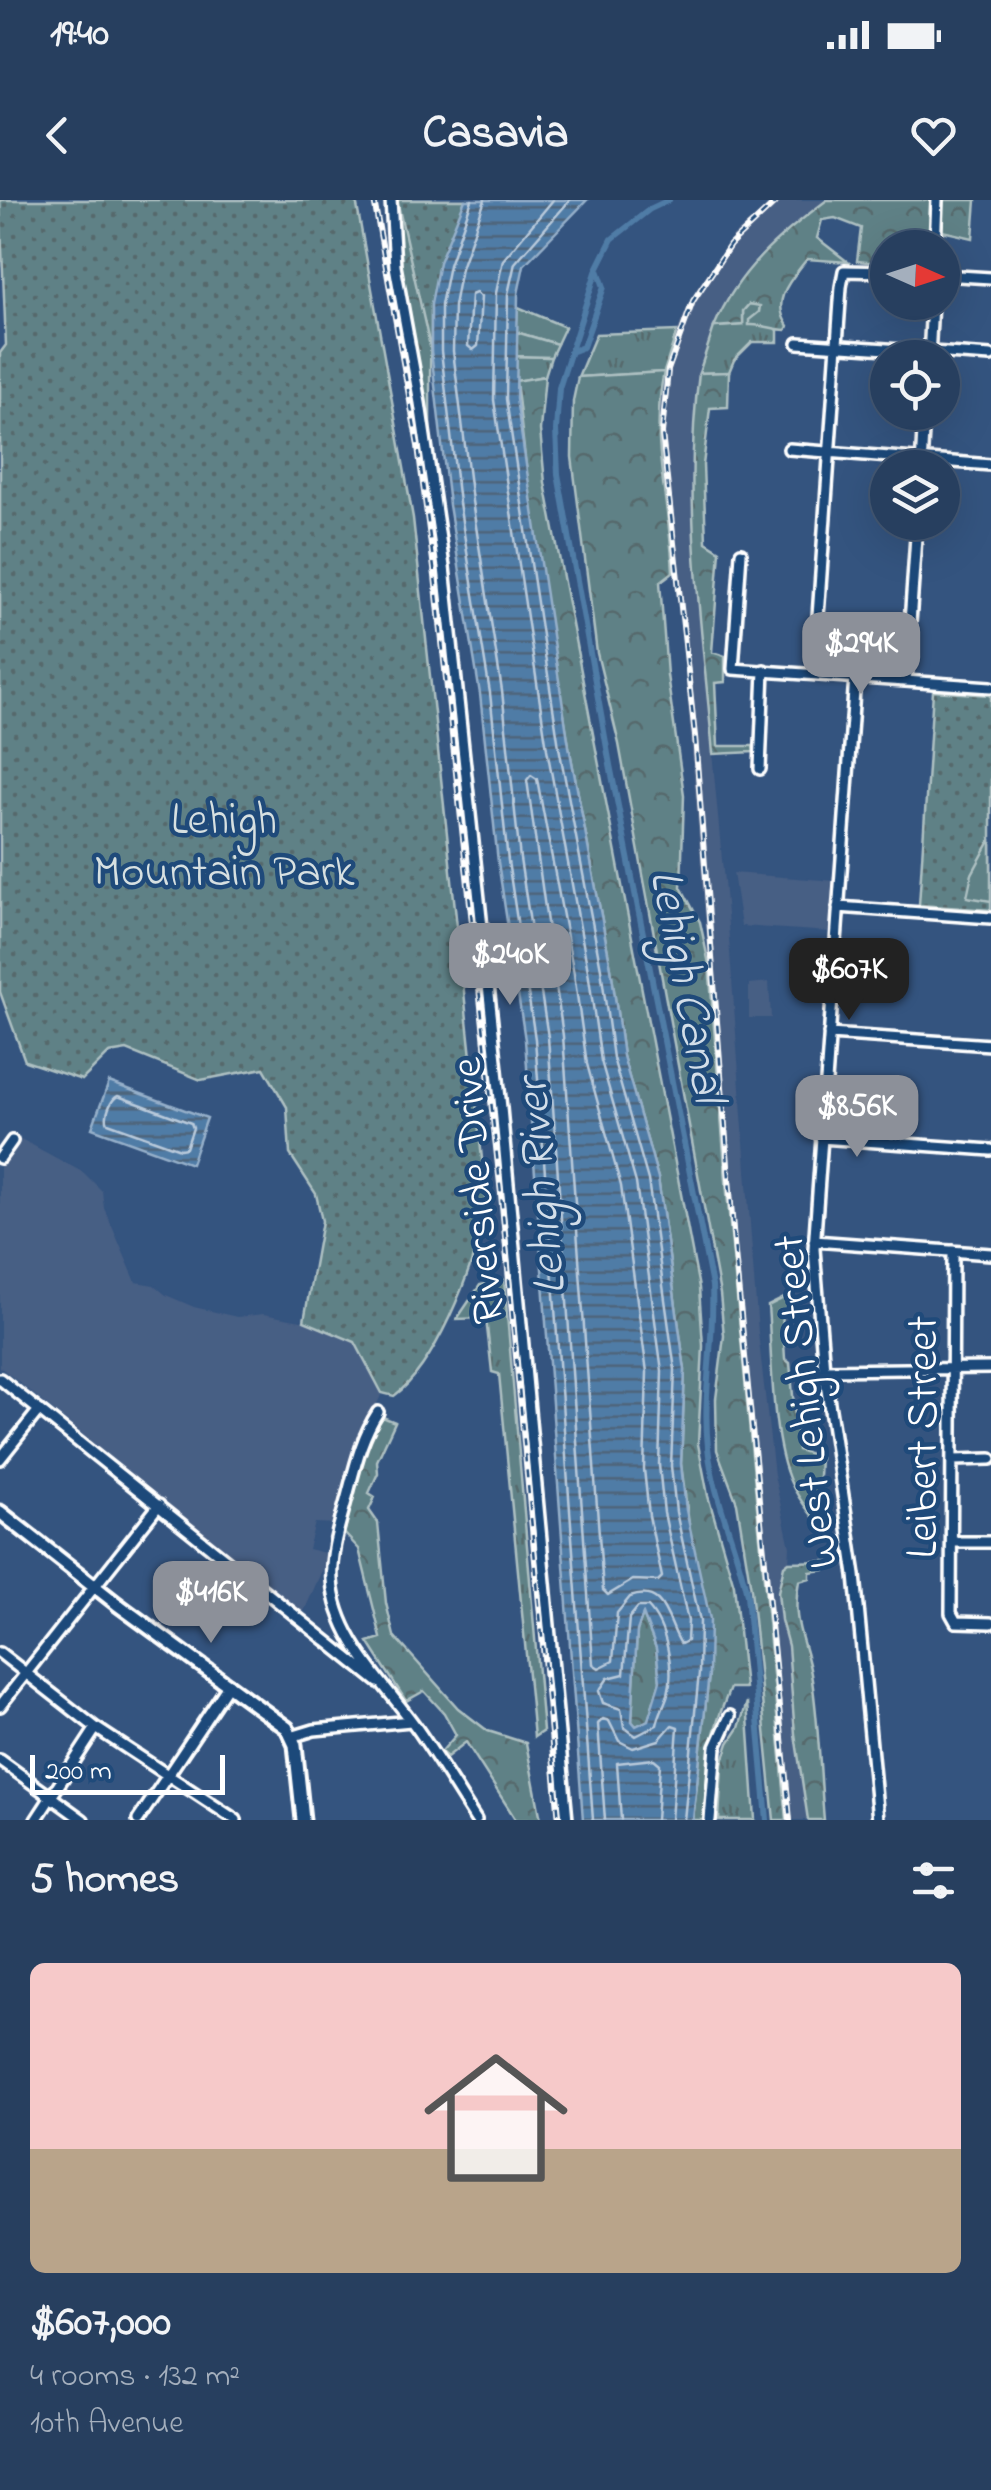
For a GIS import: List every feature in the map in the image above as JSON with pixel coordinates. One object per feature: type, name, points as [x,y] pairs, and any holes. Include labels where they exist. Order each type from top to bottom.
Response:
[{"type":"main road","points":[[0,1512],[93,1586],[276,1717],[291,1738],[303,1820]]},
{"type":"street","name":"Riverside Drive","points":[[390,200],[395,266],[444,567],[501,1108],[566,1820]]},
{"type":"street","points":[[935,230],[937,200]]},
{"type":"street","points":[[814,674],[844,271],[870,272]]},
{"type":"street","points":[[960,276],[991,278]]},
{"type":"street","points":[[798,343],[870,348]]},
{"type":"street","points":[[960,355],[991,356]]},
{"type":"street","points":[[789,449],[870,457]]},
{"type":"street","points":[[960,464],[991,465]]},
{"type":"street","points":[[906,681],[916,540]]},
{"type":"street","points":[[741,553],[734,668],[991,687]]},
{"type":"street","points":[[760,769],[764,670]]},
{"type":"street","name":"West Lehigh Street","points":[[855,677],[814,1241],[824,1370],[854,1575],[878,1820]]},
{"type":"street","points":[[838,907],[991,918]]},
{"type":"street","points":[[829,1034],[991,1045]]},
{"type":"street","points":[[821,1138],[991,1150]]},
{"type":"street","points":[[0,1158],[12,1141]]},
{"type":"street","points":[[814,1241],[991,1254]]},
{"type":"street","name":"Leibert Street","points":[[954,1251],[951,1614],[956,1622],[991,1622]]},
{"type":"street","points":[[824,1370],[991,1368]]},
{"type":"street","points":[[0,1379],[378,1682],[411,1721],[476,1820]]},
{"type":"street","points":[[0,1458],[39,1410]]},
{"type":"street","points":[[378,1412],[356,1459],[335,1544],[332,1581],[342,1618],[378,1682]]},
{"type":"street","points":[[953,1460],[991,1459]]},
{"type":"street","points":[[0,1706],[159,1505]]},
{"type":"street","points":[[952,1542],[991,1542]]},
{"type":"street","points":[[0,1653],[96,1728],[236,1820]]},
{"type":"street","points":[[138,1820],[230,1684]]},
{"type":"street","points":[[710,1820],[716,1746],[730,1716]]},
{"type":"street","points":[[291,1738],[314,1730],[411,1721]]},
{"type":"street","points":[[36,1820],[96,1728]]},
{"type":"street","points":[[0,1760],[84,1820]]},
{"type":"shaded area","points":[[775,200],[827,200],[758,256],[735,285],[718,316],[699,373],[691,444],[694,556],[728,925],[758,1332],[774,1475],[790,1547],[778,1592],[808,1820],[787,1820],[727,1193],[680,606],[659,464],[658,420],[663,377],[681,321],[697,288],[733,236]]},
{"type":"shaded area","points":[[733,873],[835,881],[831,932],[741,926]]},
{"type":"shaded area","points":[[769,982],[771,1018],[749,1018],[749,984]]},
{"type":"shaded area","points":[[21,1139],[84,1173],[102,1191],[104,1208],[136,1282],[154,1285],[194,1307],[237,1317],[263,1314],[312,1323],[355,1342],[382,1393],[352,1458],[337,1524],[315,1523],[308,1549],[329,1554],[303,1614],[0,1367],[0,1167]]},
{"type":"green space","name":"Lehigh Mountain Park","points":[[0,200],[356,200],[413,518],[489,1224],[482,1225],[460,1293],[437,1341],[424,1363],[394,1396],[382,1393],[355,1342],[304,1321],[322,1221],[316,1194],[290,1154],[287,1107],[264,1068],[201,1080],[127,1050],[109,1053],[82,1080],[25,1061],[0,992],[0,353],[6,345]]},
{"type":"green space","points":[[395,200],[465,200],[451,224],[436,280],[430,341],[430,428],[394,235]]},
{"type":"green space","points":[[397,200],[465,200],[431,304],[431,351]]},
{"type":"green space","points":[[827,200],[936,200],[933,230],[870,230],[870,262],[857,261],[861,228],[835,218],[822,220],[817,238],[848,262],[807,259],[782,299],[786,330],[749,325],[760,306],[749,304],[743,311],[743,325],[714,327],[748,271],[792,227]]},
{"type":"green space","points":[[942,200],[976,200],[973,238],[960,235],[960,230],[942,230]]},
{"type":"green space","points":[[749,304],[760,305],[759,312],[767,324],[778,330],[778,342],[752,342],[734,360],[729,372],[699,373],[714,327],[743,325],[743,311]]},
{"type":"green space","points":[[518,307],[565,327],[557,344],[516,332]]},
{"type":"green space","points":[[677,331],[664,372],[578,377],[596,334]]},
{"type":"green space","points":[[516,332],[557,344],[551,357],[516,356]]},
{"type":"green space","points":[[516,356],[551,357],[545,376],[516,381]]},
{"type":"green space","points":[[664,372],[659,447],[673,572],[660,582],[667,675],[684,795],[681,887],[700,922],[709,964],[787,1820],[774,1820],[751,1589],[737,1503],[717,1450],[716,1399],[724,1336],[720,1294],[619,744],[597,653],[572,457],[573,401],[578,377]]},
{"type":"green space","points":[[729,372],[728,407],[710,408],[703,465],[706,542],[720,551],[712,652],[725,656],[725,682],[715,683],[718,746],[753,746],[754,752],[713,754],[693,516],[694,421],[699,373]]},
{"type":"green space","points":[[545,376],[540,430],[545,483],[699,1288],[703,1346],[698,1444],[708,1496],[734,1585],[745,1688],[730,1688],[719,1718],[711,1749],[703,1820],[693,1820],[709,1674],[681,1464],[685,1370],[658,1178],[623,1056],[532,517],[516,381]]},
{"type":"green space","points":[[933,691],[991,695],[991,910],[919,905]]},
{"type":"green space","points":[[991,839],[991,901],[967,897],[972,874]]},
{"type":"green space","points":[[504,1280],[543,1731],[534,1737],[499,1374],[492,1372],[486,1318],[457,1319],[480,1285]]},
{"type":"green space","points":[[784,1298],[790,1306],[782,1311],[798,1450],[820,1457],[819,1477],[833,1540],[795,1491],[784,1465],[774,1397],[768,1306]]},
{"type":"green space","points":[[380,1416],[395,1422],[377,1461],[378,1473],[369,1493],[375,1497],[369,1510],[378,1523],[386,1603],[394,1636],[458,1708],[488,1731],[526,1743],[541,1820],[516,1820],[466,1742],[447,1757],[441,1752],[456,1735],[444,1713],[424,1691],[406,1701],[368,1642],[381,1638],[359,1549],[344,1533],[367,1445]]},
{"type":"green space","points":[[827,1561],[825,1570],[810,1572],[810,1578],[799,1581],[797,1596],[798,1621],[814,1697],[824,1820],[808,1820],[778,1592],[784,1566],[789,1562]]},
{"type":"green space","points":[[643,1614],[656,1648],[660,1681],[648,1721],[636,1726],[632,1722],[637,1631]]},
{"type":"green space","points":[[747,1702],[755,1820],[719,1820],[722,1764]]},
{"type":"water","name":"Lehigh River","points":[[465,200],[587,200],[524,265],[518,294],[516,399],[569,746],[611,968],[623,1056],[658,1178],[685,1370],[681,1464],[686,1510],[710,1619],[709,1674],[693,1820],[583,1820],[525,1040],[431,351],[431,304],[439,262]],"holes":[[[643,1614],[656,1648],[660,1681],[648,1720],[636,1726],[632,1721],[637,1631]]]},
{"type":"water","points":[[109,1082],[207,1118],[191,1164],[92,1128]]},
{"type":"waterway","name":"Lehigh Canal","points":[[669,200],[650,209],[612,239],[597,269],[559,388],[558,474],[610,765],[712,1286],[708,1447],[747,1595],[767,1820]]},
{"type":"waterway","points":[[570,352],[583,347],[604,287],[598,270]]},
{"type":"railway","points":[[374,200],[418,446],[435,576],[501,1194],[559,1820]]},
{"type":"railway","points":[[778,200],[730,245],[693,301],[668,370],[662,433],[695,736],[734,1243],[790,1820]]}]
